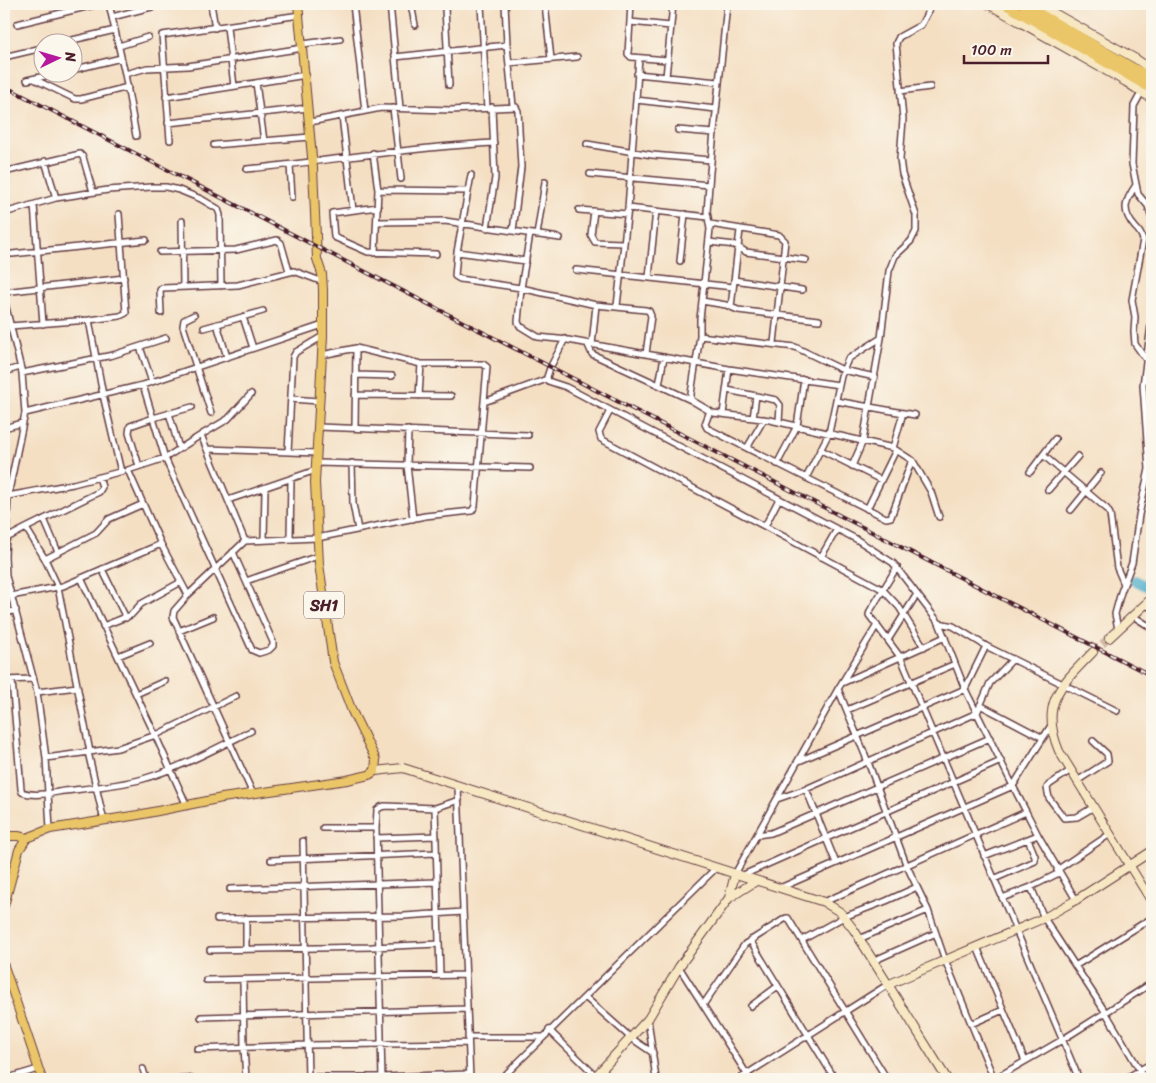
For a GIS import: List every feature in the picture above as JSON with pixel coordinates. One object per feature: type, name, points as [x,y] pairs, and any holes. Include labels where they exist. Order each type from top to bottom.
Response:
[{"type":"highway","points":[[1005,4],[1131,76],[1152,79]]},
{"type":"highway","points":[[1023,4],[1152,89]]},
{"type":"main road","name":"SH1","points":[[301,4],[300,15],[313,162],[317,259],[322,282],[323,336],[316,466],[318,556],[333,662],[352,711],[376,760],[375,771]]},
{"type":"main road","points":[[4,835],[27,838],[50,830],[253,794],[347,780],[370,775],[375,771]]},
{"type":"main road","points":[[4,906],[19,850],[27,838]]},
{"type":"main road","points":[[4,966],[42,1079]]},
{"type":"street","points":[[17,24],[98,4]]},
{"type":"street","points":[[109,4],[128,87],[136,136]]},
{"type":"street","points":[[112,17],[146,6],[163,4]]},
{"type":"street","points":[[211,4],[215,28]]},
{"type":"street","points":[[353,4],[365,111]]},
{"type":"street","points":[[390,4],[400,108]]},
{"type":"street","points":[[411,4],[415,25]]},
{"type":"street","points":[[505,4],[508,63],[513,106],[518,111],[520,167],[513,231]]},
{"type":"street","points":[[546,4],[551,59]]},
{"type":"street","points":[[631,4],[628,54],[631,57],[668,60]]},
{"type":"street","points":[[666,77],[673,4]]},
{"type":"street","points":[[691,400],[700,336],[709,242],[709,185],[727,4]]},
{"type":"street","points":[[852,466],[863,441],[881,338],[889,271],[895,256],[909,242],[916,231],[916,220],[902,174],[900,159],[903,119],[896,48],[897,40],[921,25],[932,4]]},
{"type":"street","points":[[988,4],[1131,76],[1141,93],[1152,99]]},
{"type":"street","points":[[1038,4],[1136,59],[1152,70]]},
{"type":"street","points":[[481,5],[489,108],[494,144],[495,178],[487,228]]},
{"type":"street","points":[[444,8],[449,84]]},
{"type":"street","points":[[170,140],[162,38],[164,34],[227,27],[300,15]]},
{"type":"street","points":[[630,22],[671,26]]},
{"type":"street","points":[[227,27],[234,86]]},
{"type":"street","points":[[82,38],[115,30]]},
{"type":"street","points":[[119,46],[148,37]]},
{"type":"street","points":[[125,74],[148,68],[188,66],[340,39]]},
{"type":"street","points":[[395,57],[507,45]]},
{"type":"street","points":[[8,56],[32,50]]},
{"type":"street","points":[[508,63],[577,57]]},
{"type":"street","points":[[82,68],[122,58]]},
{"type":"street","points":[[617,306],[628,211],[639,58]]},
{"type":"street","points":[[638,74],[718,82]]},
{"type":"street","points":[[166,97],[306,76]]},
{"type":"street","points":[[27,80],[32,79]]},
{"type":"street","points":[[40,82],[75,99],[128,87]]},
{"type":"street","points":[[256,83],[264,141]]},
{"type":"street","points":[[900,91],[930,87]]},
{"type":"street","points":[[1141,93],[1134,102],[1132,164],[1138,194],[1148,206],[1152,219]]},
{"type":"street","points":[[636,100],[716,109]]},
{"type":"street","points":[[310,122],[365,111],[393,108],[451,110],[513,106]]},
{"type":"street","points":[[168,123],[308,108]]},
{"type":"street","points":[[393,108],[401,179]]},
{"type":"street","points":[[342,116],[353,210]]},
{"type":"street","points":[[678,130],[714,133]]},
{"type":"street","points":[[214,145],[310,137]]},
{"type":"street","points":[[247,169],[313,162],[347,156],[448,146],[494,144]]},
{"type":"street","points":[[587,144],[652,155],[711,160]]},
{"type":"street","points":[[4,172],[82,154],[93,192]]},
{"type":"street","points":[[373,154],[378,190],[378,222],[375,253]]},
{"type":"street","points":[[45,161],[56,198]]},
{"type":"street","points":[[290,164],[292,196]]},
{"type":"street","points":[[590,174],[709,185]]},
{"type":"street","points":[[471,176],[456,252],[454,272],[457,278],[521,288],[596,305],[646,310],[650,313],[646,354]]},
{"type":"street","points":[[537,235],[544,182]]},
{"type":"street","points":[[1136,184],[1128,196],[1126,212],[1129,220],[1141,234],[1143,240],[1132,300],[1135,322],[1134,337],[1137,348],[1147,361]]},
{"type":"street","points":[[4,213],[56,198],[93,192],[166,187],[179,190],[201,199],[218,209],[220,215],[221,286]]},
{"type":"street","points":[[378,190],[468,191]]},
{"type":"street","points":[[34,205],[43,324]]},
{"type":"street","points":[[378,207],[332,213],[334,237],[364,251],[375,253],[436,254]]},
{"type":"street","points":[[579,210],[594,212],[656,211],[708,217]]},
{"type":"street","points":[[649,277],[656,211]]},
{"type":"street","points":[[594,212],[591,235],[595,242],[623,243]]},
{"type":"street","points":[[4,328],[89,320],[126,313],[119,214]]},
{"type":"street","points":[[680,260],[685,214]]},
{"type":"street","points":[[378,222],[430,221],[462,223],[560,238]]},
{"type":"street","points":[[182,222],[183,287]]},
{"type":"street","points":[[710,224],[779,235],[785,241],[774,344]]},
{"type":"street","points":[[731,307],[740,230]]},
{"type":"street","points":[[530,234],[521,288],[518,322],[520,326],[535,336],[730,370],[839,385]]},
{"type":"street","points":[[12,254],[146,240]]},
{"type":"street","points":[[160,252],[236,250],[279,240],[288,271]]},
{"type":"street","points":[[709,242],[738,247],[746,252],[806,260]]},
{"type":"street","points":[[456,252],[526,261]]},
{"type":"street","points":[[576,270],[733,287]]},
{"type":"street","points":[[161,313],[160,290],[162,288],[238,285],[288,271],[300,272],[322,282]]},
{"type":"street","points":[[4,292],[124,278]]},
{"type":"street","points":[[734,280],[802,290]]},
{"type":"street","points":[[4,299],[21,370],[25,413],[8,496],[5,576],[16,610],[37,692],[46,758],[50,830]]},
{"type":"street","points":[[702,301],[722,304],[738,310],[819,320]]},
{"type":"street","points":[[596,305],[590,345],[590,352],[592,354],[691,400],[710,412],[764,419],[895,449],[912,460],[929,487],[939,517]]},
{"type":"street","points":[[204,328],[263,311]]},
{"type":"street","points":[[194,315],[184,320],[183,326],[211,414]]},
{"type":"street","points":[[243,317],[253,348]]},
{"type":"street","points":[[1118,629],[1115,614],[1119,596],[1132,564],[1138,521],[1150,464],[1143,390],[1152,318]]},
{"type":"street","points":[[89,320],[103,395],[121,472]]},
{"type":"street","points":[[217,324],[227,357]]},
{"type":"street","points":[[25,413],[152,382],[323,325]]},
{"type":"street","points":[[288,452],[294,354],[323,336]]},
{"type":"street","points":[[700,336],[798,348],[843,370],[875,376]]},
{"type":"street","points":[[4,372],[97,358],[166,338]]},
{"type":"street","points":[[806,478],[829,433],[843,370],[850,357],[881,338]]},
{"type":"street","points":[[548,380],[551,366],[565,340]]},
{"type":"street","points":[[140,346],[152,382]]},
{"type":"street","points":[[253,794],[173,614],[188,595],[246,541],[317,538],[413,519],[472,511],[475,506],[488,369],[485,365],[421,364],[356,348],[322,355]]},
{"type":"street","points":[[355,428],[356,348]]},
{"type":"street","points":[[659,385],[664,357]]},
{"type":"street","points":[[419,396],[421,364]]},
{"type":"street","points":[[723,414],[730,370]]},
{"type":"street","points":[[356,375],[392,376]]},
{"type":"street","points":[[777,464],[797,426],[804,379]]},
{"type":"street","points":[[484,402],[548,380],[566,387],[856,539],[897,567],[940,624],[955,664],[977,713],[1038,835],[1076,900]]},
{"type":"street","points":[[144,384],[166,458],[252,650],[259,653],[272,649],[273,642],[233,552]]},
{"type":"street","points":[[727,390],[776,400],[779,402],[779,422]]},
{"type":"street","points":[[8,496],[72,484],[166,458],[228,419],[251,394]]},
{"type":"street","points":[[355,395],[450,396]]},
{"type":"street","points":[[753,418],[756,396]]},
{"type":"street","points":[[291,399],[319,401]]},
{"type":"street","points":[[836,401],[915,415]]},
{"type":"street","points":[[139,466],[128,429],[130,426],[192,407]]},
{"type":"street","points":[[610,411],[598,435],[601,439],[882,590],[896,604],[924,647]]},
{"type":"street","points":[[710,412],[705,424],[707,428],[883,517],[891,517],[912,460]]},
{"type":"street","points":[[169,413],[180,448]]},
{"type":"street","points":[[867,509],[895,449],[902,413]]},
{"type":"street","points":[[747,448],[764,419]]},
{"type":"street","points":[[4,428],[22,423]]},
{"type":"street","points":[[318,427],[528,435]]},
{"type":"street","points":[[408,430],[407,464],[413,519]]},
{"type":"street","points":[[201,435],[246,541]]},
{"type":"street","points":[[1030,472],[1055,439]]},
{"type":"street","points":[[207,449],[317,453]]},
{"type":"street","points":[[821,450],[882,480]]},
{"type":"street","points":[[1043,455],[1107,509],[1110,514],[1116,568],[1124,584]]},
{"type":"street","points":[[1048,490],[1078,456]]},
{"type":"street","points":[[352,463],[353,504],[358,530]]},
{"type":"street","points":[[228,500],[290,479],[316,466],[352,463],[530,468]]},
{"type":"street","points":[[128,470],[161,544],[188,595]]},
{"type":"street","points":[[1071,510],[1101,473]]},
{"type":"street","points":[[5,539],[99,492],[102,487],[99,477]]},
{"type":"street","points":[[290,479],[290,539]]},
{"type":"street","points":[[4,487],[10,485]]},
{"type":"street","points":[[1145,487],[1152,490]]},
{"type":"street","points":[[264,540],[265,488]]},
{"type":"street","points":[[765,526],[779,499]]},
{"type":"street","points":[[45,559],[96,533],[109,519],[143,504]]},
{"type":"street","points":[[44,519],[58,552]]},
{"type":"street","points":[[26,528],[45,559],[58,587],[104,821]]},
{"type":"street","points":[[822,557],[837,529]]},
{"type":"street","points":[[11,596],[58,587],[161,544]]},
{"type":"street","points":[[246,581],[318,556]]},
{"type":"street","points":[[897,567],[870,611],[871,618],[901,658],[1079,1079]]},
{"type":"street","points":[[102,569],[126,618]]},
{"type":"street","points":[[80,578],[156,735],[187,806]]},
{"type":"street","points":[[104,626],[135,613],[141,604],[181,582]]},
{"type":"street","points":[[888,640],[917,594]]},
{"type":"street","points":[[1109,638],[1133,616],[1149,606],[1152,598]]},
{"type":"street","points":[[4,614],[16,610]]},
{"type":"street","points":[[1133,616],[1152,628]]},
{"type":"street","points":[[179,631],[213,617]]},
{"type":"street","points":[[940,624],[953,626],[986,646],[1117,711]]},
{"type":"street","points":[[550,1030],[595,1078],[648,1019],[679,967],[728,898],[756,835],[876,625]]},
{"type":"street","points":[[840,686],[945,637]]},
{"type":"street","points":[[118,656],[150,643]]},
{"type":"street","points":[[798,762],[965,688],[986,646]]},
{"type":"street","points":[[779,889],[1013,786],[1050,726],[1052,705],[1063,685],[1093,652]]},
{"type":"street","points":[[777,799],[806,789],[977,713],[990,683],[1013,659]]},
{"type":"street","points":[[847,710],[955,664]]},
{"type":"street","points":[[4,680],[33,678]]},
{"type":"street","points":[[12,680],[21,789],[26,794],[97,788],[141,779],[171,769],[251,730]]},
{"type":"street","points":[[136,694],[165,681]]},
{"type":"street","points":[[37,692],[78,686]]},
{"type":"street","points":[[840,686],[847,710],[878,786],[906,864],[928,910],[945,960],[994,1079],[1062,1040],[1152,983]]},
{"type":"street","points":[[46,758],[118,748],[156,735],[236,696]]},
{"type":"street","points":[[980,705],[1043,738]]},
{"type":"street","points":[[1050,726],[1059,751],[1152,902]]},
{"type":"street","points":[[756,835],[769,834],[990,738]]},
{"type":"street","points":[[1077,781],[1108,761],[1107,754],[1093,741]]},
{"type":"street","points":[[738,875],[1001,761]]},
{"type":"street","points":[[375,771],[403,768],[824,902],[840,912],[844,917],[947,1079]]},
{"type":"street","points":[[1071,770],[1049,785],[1047,788],[1049,798],[1064,818],[1077,817],[1094,807]]},
{"type":"street","points":[[270,1079],[470,1077],[458,787]]},
{"type":"street","points":[[806,789],[836,863]]},
{"type":"street","points":[[382,1078],[376,838],[377,810],[381,807],[435,808],[459,800]]},
{"type":"street","points":[[435,808],[440,975]]},
{"type":"street","points":[[824,902],[1026,812]]},
{"type":"street","points":[[323,828],[376,828]]},
{"type":"street","points":[[1002,898],[1031,887],[1058,871],[1110,834]]},
{"type":"street","points":[[984,856],[1038,835]]},
{"type":"street","points":[[376,838],[436,836]]},
{"type":"street","points":[[994,880],[1035,861],[1035,856],[1028,839]]},
{"type":"street","points":[[304,840],[308,1078]]},
{"type":"street","points":[[739,1079],[748,1077],[808,1035],[887,985],[1044,918],[1152,852]]},
{"type":"street","points":[[271,860],[436,853]]},
{"type":"street","points":[[501,1079],[716,868]]},
{"type":"street","points":[[728,898],[756,881]]},
{"type":"street","points":[[230,889],[437,882]]},
{"type":"street","points":[[802,940],[844,917],[917,887]]},
{"type":"street","points":[[1031,887],[1044,918],[1106,1013],[1145,1079]]},
{"type":"street","points":[[859,940],[928,910]]},
{"type":"street","points":[[217,919],[379,916],[463,912]]},
{"type":"street","points":[[246,918],[246,949]]},
{"type":"street","points":[[703,1005],[744,944],[786,918],[790,920],[887,1079]]},
{"type":"street","points":[[1075,966],[1152,918]]},
{"type":"street","points":[[873,961],[936,933]]},
{"type":"street","points":[[750,940],[835,1079]]},
{"type":"street","points":[[210,950],[439,944]]},
{"type":"street","points":[[978,947],[1024,1061]]},
{"type":"street","points":[[679,967],[748,1077]]},
{"type":"street","points":[[206,980],[466,975]]},
{"type":"street","points":[[243,980],[246,1079]]},
{"type":"street","points":[[751,1006],[778,986]]},
{"type":"street","points":[[586,997],[631,1038],[652,1053]]},
{"type":"street","points":[[201,1017],[467,1009]]},
{"type":"street","points":[[971,1024],[1004,1010]]},
{"type":"street","points":[[648,1019],[656,1079]]},
{"type":"street","points":[[197,1049],[542,1037]]},
{"type":"street","points":[[1125,1079],[1152,1062]]},
{"type":"street","points":[[5,1079],[38,1069]]},
{"type":"street","points":[[143,1069],[146,1079]]},
{"type":"street","points":[[178,1079],[191,1079]]},
{"type":"waterway","points":[[1134,580],[1152,589]]},
{"type":"tunnel","points":[[1093,652],[1109,638]]},
{"type":"railway","points":[[4,86],[1152,676]]}]
